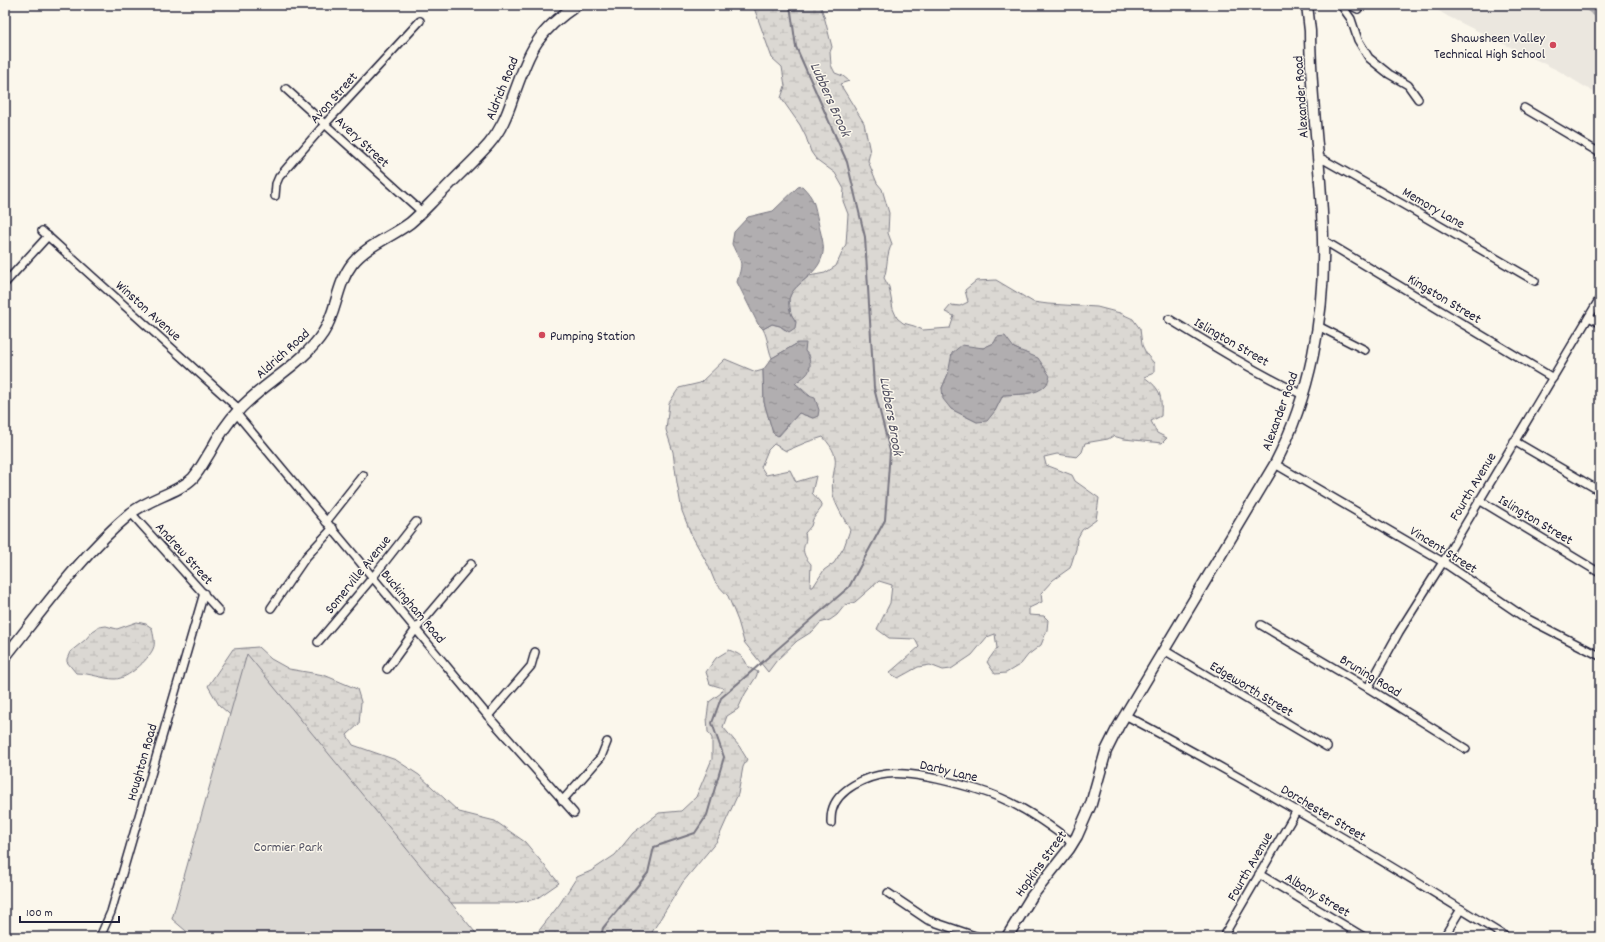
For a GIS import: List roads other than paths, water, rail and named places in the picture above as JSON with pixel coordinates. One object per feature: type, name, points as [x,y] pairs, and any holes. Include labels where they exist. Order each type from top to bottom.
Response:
[{"type":"street","name":"Aldrich Road","points":[[5,657],[103,540],[131,513],[149,501],[183,486],[193,478],[218,438],[238,411],[254,395],[306,353],[320,338],[330,320],[344,277],[356,259],[370,248],[403,228],[422,212],[490,143],[504,122],[530,53],[542,34],[551,24],[577,5]]},
{"type":"street","name":"Alexander Road","points":[[1114,735],[1274,464],[1286,439],[1303,395],[1318,326],[1322,285],[1323,240],[1319,157],[1307,5]]},
{"type":"street","points":[[1341,5],[1351,19],[1358,40],[1369,58],[1389,74],[1408,86],[1418,99]]},
{"type":"street","points":[[1350,5],[1358,9]]},
{"type":"street","name":"Avon Street","points":[[275,196],[278,179],[325,124],[420,21]]},
{"type":"street","name":"Avery Street","points":[[286,89],[422,212]]},
{"type":"street","points":[[1524,108],[1600,153]]},
{"type":"street","name":"Memory Lane","points":[[1319,157],[1535,281]]},
{"type":"street","name":"Winston Avenue","points":[[42,231],[238,411]]},
{"type":"street","points":[[5,283],[48,236]]},
{"type":"street","name":"Kingston Street","points":[[1323,240],[1553,378]]},
{"type":"street","name":"Fourth Avenue","points":[[1368,688],[1399,632],[1443,562],[1600,298]]},
{"type":"street","points":[[1589,317],[1600,323]]},
{"type":"street","name":"Islington Street","points":[[1169,318],[1279,384],[1303,395]]},
{"type":"street","points":[[1318,326],[1365,350]]},
{"type":"street","name":"Buckingham Road","points":[[238,411],[326,522],[333,528],[488,716],[574,813]]},
{"type":"street","points":[[1514,441],[1600,491]]},
{"type":"street","name":"Vincent Street","points":[[1274,464],[1443,562],[1524,617],[1600,656]]},
{"type":"street","points":[[326,522],[363,475]]},
{"type":"street","name":"Islington Street","points":[[1479,500],[1600,573]]},
{"type":"street","name":"Andrew Street","points":[[131,513],[220,611]]},
{"type":"street","name":"Somerville Avenue","points":[[318,642],[373,577],[416,522]]},
{"type":"street","points":[[271,608],[306,557],[333,528]]},
{"type":"street","points":[[387,669],[416,629],[471,564]]},
{"type":"street","name":"Houghton Road","points":[[100,937],[111,912],[204,593]]},
{"type":"street","name":"Bruning Road","points":[[1261,624],[1466,749]]},
{"type":"street","name":"Edgeworth Street","points":[[1164,650],[1327,747]]},
{"type":"street","points":[[488,716],[530,666],[535,652]]},
{"type":"street","name":"Dorchester Street","points":[[1125,716],[1297,810],[1506,937]]},
{"type":"street","name":"Hopkins Street","points":[[1007,937],[1032,896],[1073,843],[1088,812],[1100,769],[1114,735]]},
{"type":"street","points":[[562,801],[600,758],[607,742]]},
{"type":"street","name":"Darby Lane","points":[[831,823],[832,811],[836,802],[844,793],[857,783],[887,774],[905,774],[958,785],[1000,798],[1027,811],[1073,843]]},
{"type":"street","name":"Fourth Avenue","points":[[1226,936],[1227,930],[1297,810]]},
{"type":"street","name":"Albany Street","points":[[1259,874],[1364,937]]},
{"type":"street","points":[[888,893],[928,920],[978,937]]},
{"type":"street","points":[[1444,937],[1461,909]]},
{"type":"water","points":[[802,186],[812,198],[815,206],[823,244],[822,257],[818,266],[797,286],[792,293],[789,301],[790,310],[796,322],[795,328],[789,332],[780,326],[772,324],[763,329],[758,324],[737,282],[741,265],[732,244],[734,232],[748,217],[773,211],[798,187]]},
{"type":"water","points":[[1005,336],[1014,348],[1038,358],[1050,376],[1047,384],[1042,389],[1032,393],[1003,395],[995,411],[987,421],[977,422],[951,409],[943,399],[942,388],[948,374],[952,353],[962,345],[983,348],[994,343],[997,337]]},
{"type":"water","points":[[798,343],[806,343],[805,351],[808,356],[810,370],[795,383],[806,394],[815,398],[819,410],[818,416],[813,418],[799,413],[778,436],[773,433],[764,402],[763,370],[772,358]]},
{"type":"waterway","name":"Lubbers Brook","points":[[601,937],[603,928],[648,873],[654,847],[695,833],[707,815],[724,757],[712,723],[721,698],[849,587],[885,520],[890,451],[874,388],[865,237],[847,162],[796,47],[790,5]]},
{"type":"waterway","points":[[1589,5],[1600,13]]},
{"type":"place","name":"Shawsheen Valley Technical High School","points":[[1553,45]]},
{"type":"place","name":"Pumping Station","points":[[542,335]]},
{"type":"park label","name":"Cormier Park","points":[[288,846]]}]
